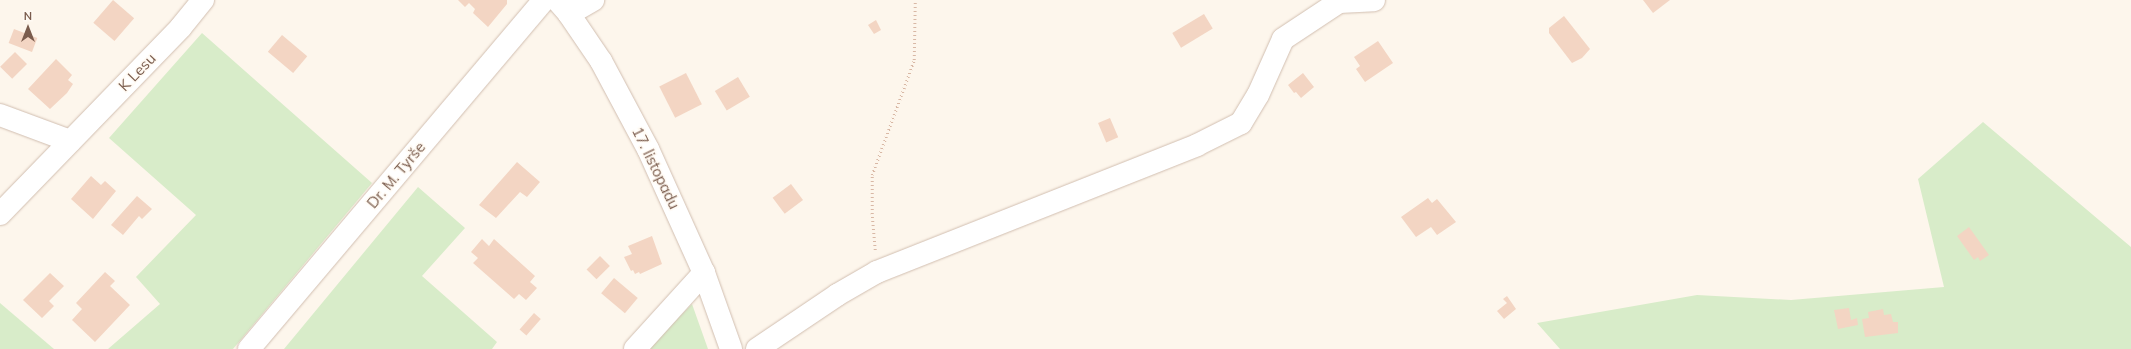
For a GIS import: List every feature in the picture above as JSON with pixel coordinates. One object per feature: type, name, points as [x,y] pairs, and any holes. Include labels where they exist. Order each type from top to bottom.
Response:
[{"type":"street","name":"K Lesu","points":[[0,214],[181,27],[203,0]]},
{"type":"street","name":"Dr. M. Tyrše","points":[[249,349],[544,0]]},
{"type":"street","points":[[563,7],[593,0]]},
{"type":"street","points":[[757,349],[837,295],[877,272],[1197,144],[1241,123],[1258,95],[1283,39],[1339,2],[1374,0]]},
{"type":"street","name":"17. listopadu","points":[[563,7],[601,61],[648,149],[704,273],[731,349]]},
{"type":"street","points":[[0,115],[70,141]]},
{"type":"street","points":[[635,349],[704,273]]},
{"type":"path","points":[[877,272],[872,214],[872,175],[914,60],[915,0]]},
{"type":"green space","points":[[202,33],[372,183],[233,349],[108,349],[160,304],[136,277],[196,215],[109,138]]},
{"type":"green space","points":[[1983,122],[2131,247],[2131,349],[1560,349],[1537,323],[1697,295],[1791,300],[1944,287],[1918,179]]},
{"type":"green space","points":[[418,187],[465,228],[422,276],[497,342],[492,349],[284,349]]},
{"type":"green space","points":[[0,303],[54,349],[0,349]]},
{"type":"green space","points":[[692,304],[708,349],[647,349]]},
{"type":"building","points":[[113,0],[134,18],[114,41],[93,23]]},
{"type":"building","points":[[458,0],[507,0],[507,4],[488,27],[473,13],[475,9],[469,3],[465,7]]},
{"type":"building","points":[[1643,0],[1670,0],[1653,13]]},
{"type":"building","points":[[1204,14],[1213,29],[1181,48],[1172,33]]},
{"type":"building","points":[[1564,16],[1590,49],[1582,58],[1572,63],[1549,33],[1549,28]]},
{"type":"building","points":[[876,20],[881,30],[874,34],[868,25]]},
{"type":"building","points":[[14,29],[37,38],[32,52],[9,43]]},
{"type":"building","points":[[282,35],[307,56],[293,73],[268,52]]},
{"type":"building","points":[[1378,41],[1393,63],[1365,82],[1356,69],[1360,66],[1354,57]]},
{"type":"building","points":[[15,52],[27,64],[12,79],[0,67]]},
{"type":"building","points":[[56,59],[72,75],[68,80],[73,84],[67,93],[50,109],[28,89]]},
{"type":"building","points":[[686,73],[702,104],[675,118],[659,87]]},
{"type":"building","points":[[1303,73],[1314,87],[1301,98],[1296,92],[1294,93],[1288,85]]},
{"type":"building","points":[[738,77],[750,97],[727,111],[715,91]]},
{"type":"building","points":[[1110,118],[1118,137],[1106,142],[1098,123]]},
{"type":"building","points":[[517,162],[540,182],[527,197],[520,192],[496,218],[479,205]]},
{"type":"building","points":[[91,176],[101,185],[105,181],[116,191],[93,219],[71,199]]},
{"type":"building","points":[[791,184],[803,200],[785,214],[773,198]]},
{"type":"building","points":[[137,196],[152,209],[142,219],[139,216],[123,235],[111,225]]},
{"type":"building","points":[[1428,198],[1432,203],[1437,199],[1456,222],[1437,235],[1431,227],[1416,237],[1401,217]]},
{"type":"building","points":[[1969,227],[1989,255],[1980,261],[1978,257],[1974,260],[1957,236]]},
{"type":"building","points":[[652,236],[662,264],[640,274],[639,272],[635,274],[633,270],[631,271],[624,257],[632,254],[628,246]]},
{"type":"building","points":[[482,239],[489,246],[494,239],[535,276],[530,282],[537,288],[526,300],[519,294],[514,299],[473,263],[478,258],[471,252]]},
{"type":"building","points":[[600,256],[610,266],[596,279],[587,269]]},
{"type":"building","points":[[105,272],[115,281],[110,286],[130,305],[95,342],[72,320],[82,309],[76,303]]},
{"type":"building","points":[[50,273],[64,286],[49,301],[54,306],[42,318],[23,300]]},
{"type":"building","points":[[614,278],[638,298],[625,313],[601,293]]},
{"type":"building","points":[[1507,296],[1516,309],[1504,319],[1497,311],[1507,303],[1503,299]]},
{"type":"building","points":[[1849,308],[1851,320],[1857,318],[1858,325],[1838,329],[1834,310]]},
{"type":"building","points":[[1883,309],[1884,315],[1891,314],[1893,322],[1898,322],[1898,333],[1865,337],[1862,319],[1869,318],[1868,312]]},
{"type":"building","points":[[534,313],[541,319],[526,336],[520,330]]}]
